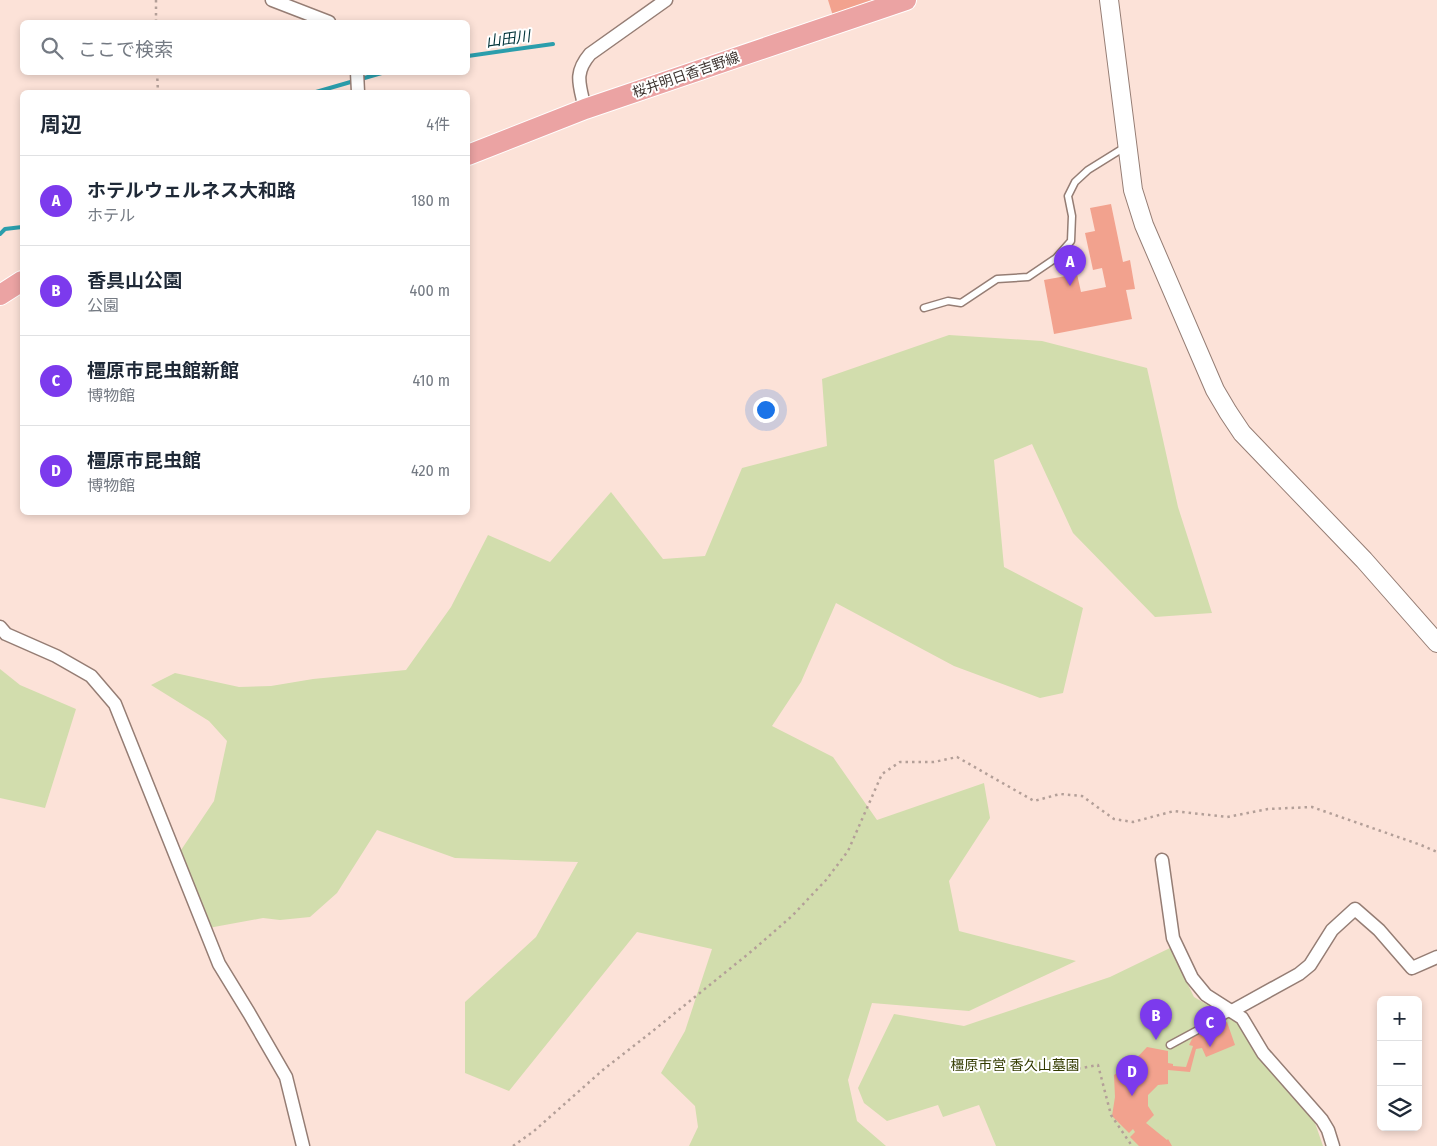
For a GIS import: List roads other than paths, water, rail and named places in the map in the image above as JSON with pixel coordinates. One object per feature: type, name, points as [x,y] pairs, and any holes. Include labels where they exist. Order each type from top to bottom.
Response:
[{"type":"main road","name":"桜井明日香吉野線","points":[[470,154],[585,109],[906,0]]},
{"type":"main road","points":[[0,294],[20,282]]},
{"type":"street","points":[[272,0],[324,20]]},
{"type":"street","points":[[585,109],[578,73],[582,62],[596,49],[666,0]]},
{"type":"street","points":[[1109,0],[1133,190],[1144,225],[1215,390],[1242,433],[1364,560],[1437,643]]},
{"type":"street","points":[[357,75],[358,90]]},
{"type":"street","points":[[0,627],[6,634],[56,656],[91,676],[115,704],[219,964],[286,1077],[303,1146]]},
{"type":"street","points":[[1162,860],[1173,938],[1198,987],[1214,1001],[1242,1018],[1263,1052],[1322,1120],[1328,1130],[1333,1146]]},
{"type":"street","points":[[1232,1011],[1299,974],[1310,965],[1332,930],[1355,909],[1379,930],[1412,968],[1437,957]]},
{"type":"lane","points":[[924,308],[948,301],[961,303],[997,279],[1028,277],[1056,258],[1071,241],[1072,216],[1068,196],[1075,182],[1088,170],[1126,146]]},
{"type":"lane","points":[[1170,1045],[1232,1011]]},
{"type":"waterway","name":"山田川","points":[[470,56],[553,44]]},
{"type":"waterway","name":"山田川","points":[[361,79],[375,75]]},
{"type":"waterway","name":"山田川","points":[[323,90],[354,81]]},
{"type":"waterway","name":"山田川","points":[[0,234],[5,229],[20,227]]},
{"type":"place","name":"ホテルウェルネス大和路","points":[[1070,286]]},
{"type":"place","name":"香具山公園","points":[[1156,1040]]},
{"type":"place","name":"橿原市昆虫館新館","points":[[1210,1047]]},
{"type":"place","name":"橿原市昆虫館","points":[[1132,1096]]},
{"type":"park label","name":"橿原市営 香久山墓園","points":[[1015,1065]]}]
